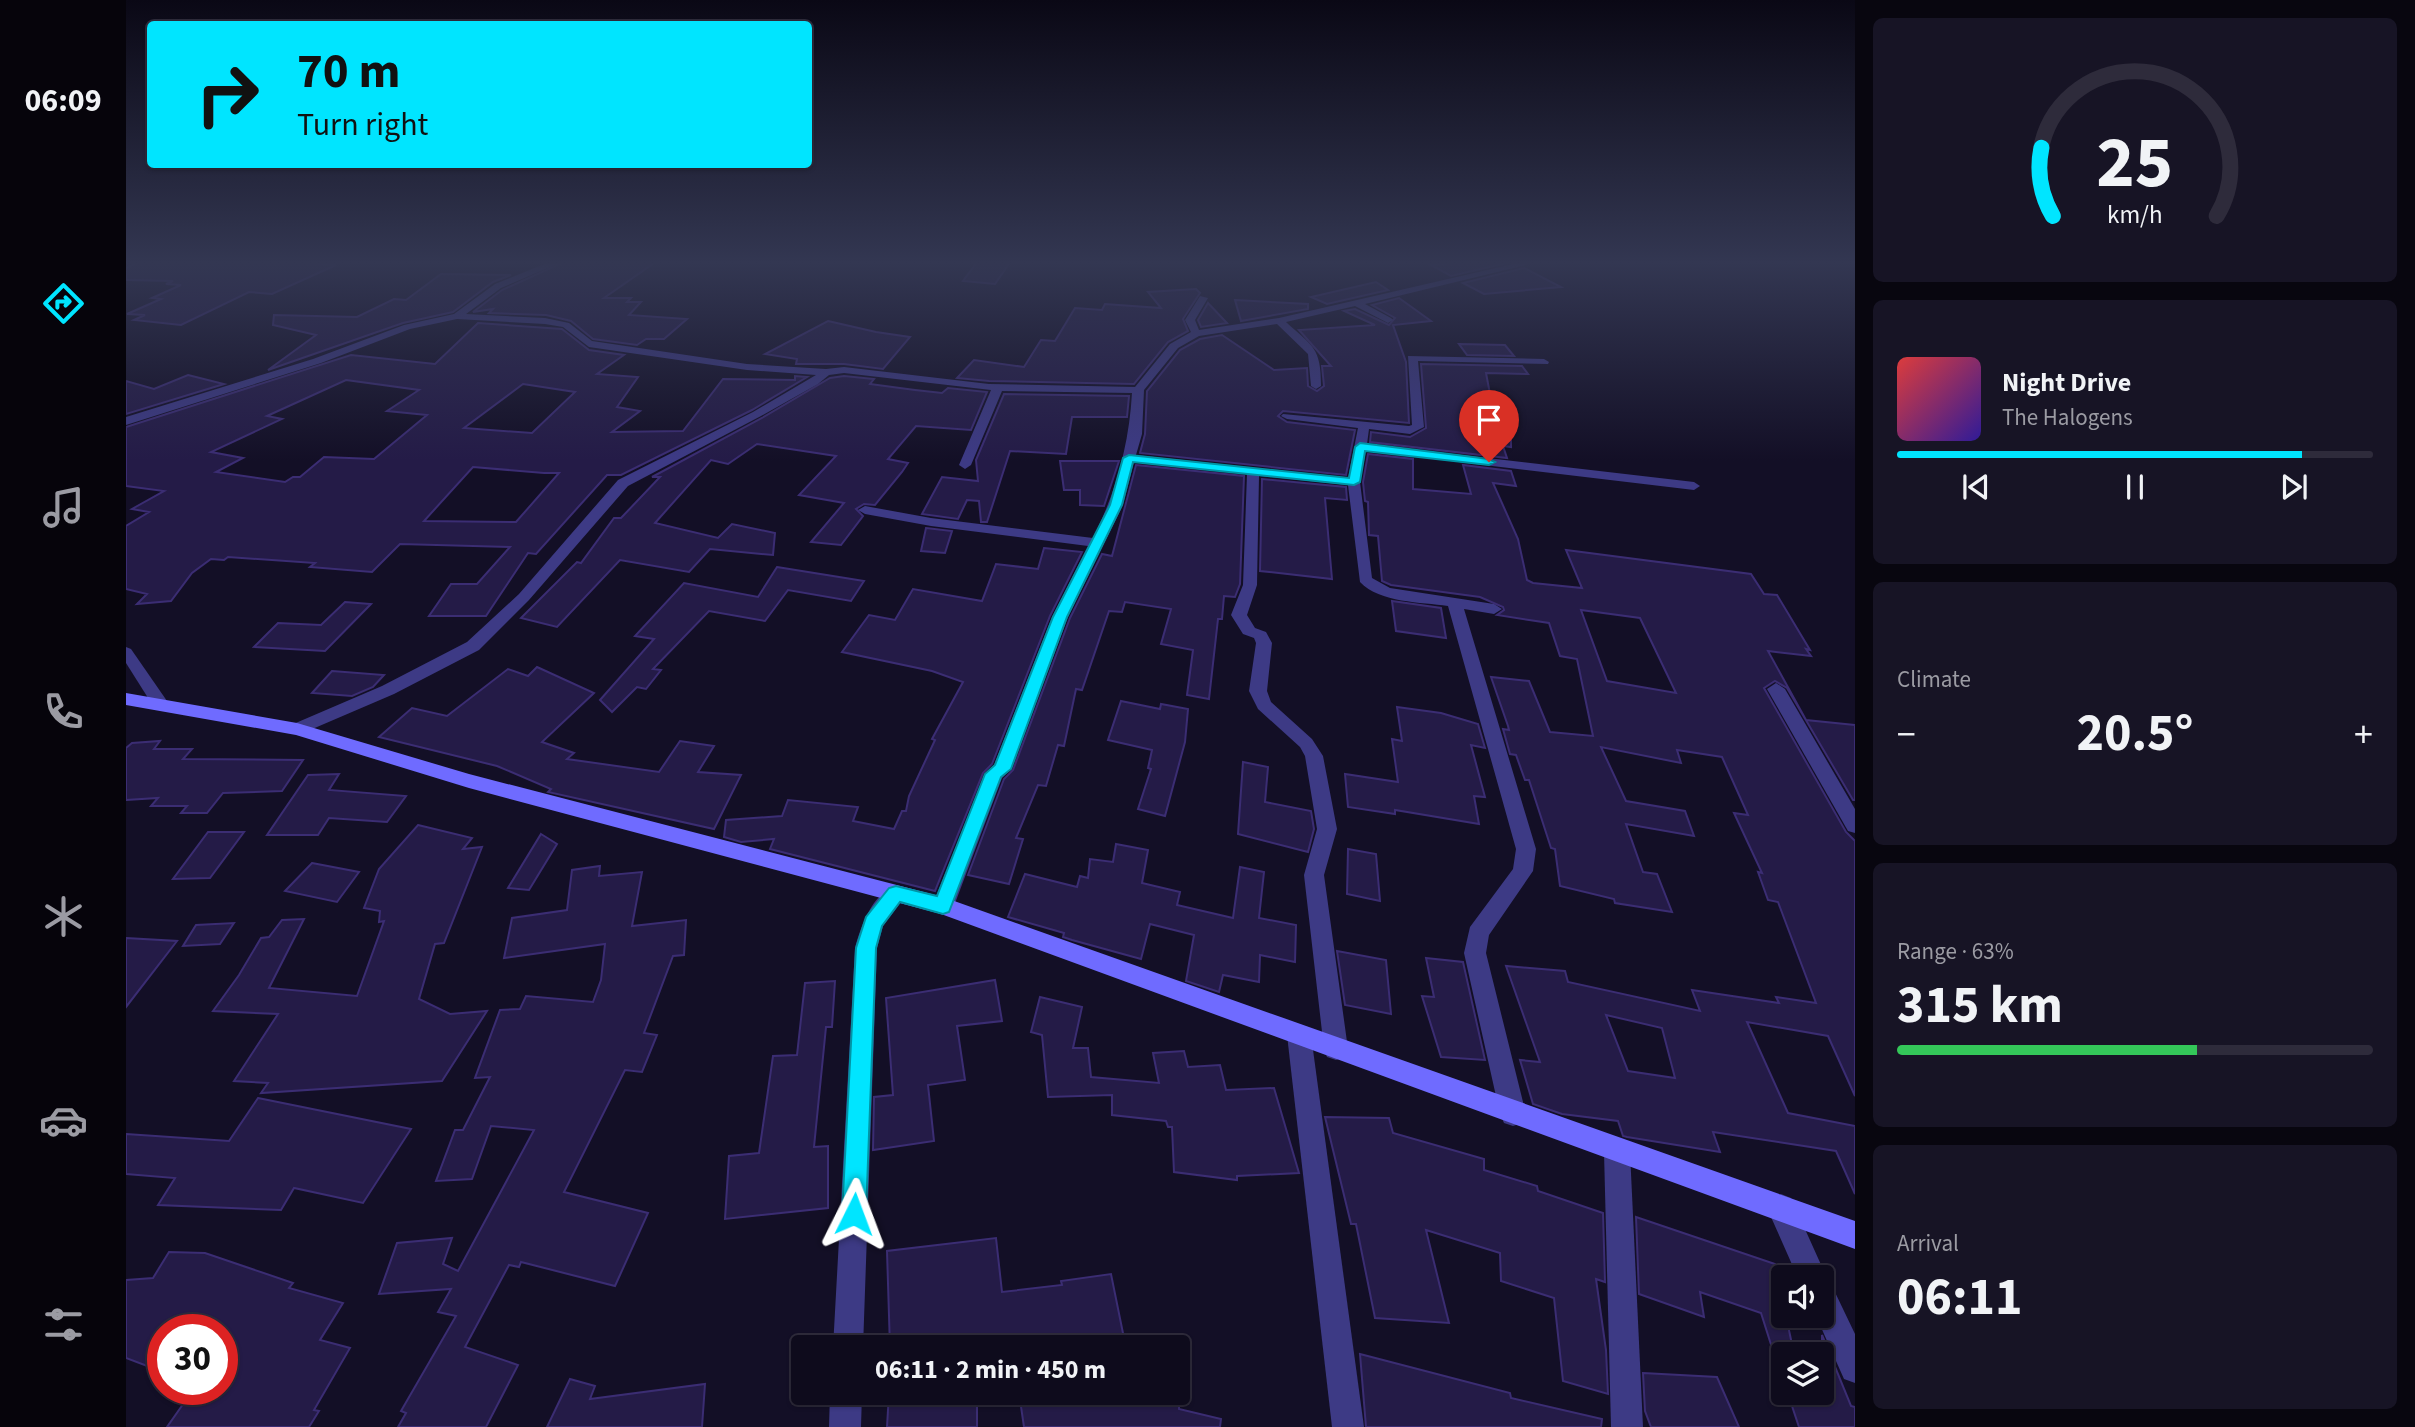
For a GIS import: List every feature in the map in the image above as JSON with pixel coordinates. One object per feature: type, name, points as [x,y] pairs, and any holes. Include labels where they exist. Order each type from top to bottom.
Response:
[{"type":"main road","points":[[126,699],[297,729],[469,781],[943,906],[1617,1152],[1855,1235]]},
{"type":"street","points":[[126,421],[317,361],[405,328]]},
{"type":"street","points":[[568,328],[589,344],[769,369],[825,372],[844,370],[998,388],[1138,390]]},
{"type":"street","points":[[1194,328],[1196,333]]},
{"type":"street","points":[[943,906],[994,774],[1002,769],[1060,617],[1116,505],[1136,434],[1138,390],[1174,346],[1196,333],[1233,328]]},
{"type":"street","points":[[1286,328],[1313,353],[1317,386]]},
{"type":"street","points":[[1287,416],[1410,430],[1418,427],[1409,361],[1412,358],[1544,362]]},
{"type":"street","points":[[297,729],[388,690],[473,646],[524,597],[622,483],[757,414],[814,382],[825,372]]},
{"type":"street","points":[[965,465],[998,388]]},
{"type":"street","points":[[1364,425],[1354,482],[1365,579],[1373,587],[1387,592],[1494,609]]},
{"type":"street","points":[[1360,447],[1695,486]]},
{"type":"street","points":[[1129,458],[1354,482]]},
{"type":"street","points":[[1253,471],[1250,586],[1239,615],[1249,631],[1260,635],[1264,643],[1258,691],[1264,705],[1306,743],[1314,756],[1327,830],[1314,875],[1336,1049]]},
{"type":"street","points":[[865,510],[931,523],[1099,543]]},
{"type":"street","points":[[1455,603],[1526,849],[1523,871],[1478,933],[1475,953],[1513,1114]]},
{"type":"street","points":[[1776,689],[1855,826]]},
{"type":"street","points":[[849,1335],[866,948],[873,922],[896,894]]},
{"type":"street","points":[[1299,1035],[1348,1427]]},
{"type":"street","points":[[1617,1152],[1627,1427]]},
{"type":"street","points":[[1781,1208],[1807,1265]]},
{"type":"street","points":[[1834,1322],[1855,1368]]},
{"type":"street","points":[[845,1427],[846,1405]]},
{"type":"lane","points":[[126,652],[162,705]]},
{"type":"building","points":[[284,328],[390,328],[268,370],[316,335]]},
{"type":"building","points":[[473,328],[562,329],[589,350],[624,355],[597,374],[638,377],[617,407],[640,411],[612,432],[683,431],[723,379],[795,380],[795,376],[807,377],[752,410],[621,475],[607,475],[536,554],[528,553],[486,616],[429,616],[451,584],[477,584],[510,547],[400,544],[372,572],[310,567],[315,563],[228,557],[224,560],[211,559],[192,573],[171,601],[137,604],[147,594],[126,589],[126,526],[149,512],[132,509],[164,491],[126,486],[126,427],[351,355],[435,364]],"holes":[[[346,380],[419,390],[387,411],[427,415],[374,459],[324,457],[300,477],[293,477],[285,482],[216,472],[243,458],[211,452],[282,419],[267,416]],[[523,384],[575,392],[532,433],[464,428]],[[473,467],[544,473],[559,473],[516,522],[424,521]]]},
{"type":"building","points":[[579,328],[677,328],[664,339],[646,339],[637,345],[593,339]]},
{"type":"building","points":[[815,328],[857,328],[910,337],[883,369],[844,364],[796,364],[797,359],[765,354]]},
{"type":"building","points":[[1063,328],[1187,328],[1188,331],[1168,342],[1134,384],[957,378],[974,360],[1024,367],[1041,340],[1055,341]]},
{"type":"building","points":[[1394,328],[1406,362],[1409,423],[1283,411],[1278,416],[1287,422],[1355,430],[1346,475],[1140,453],[1145,434],[1147,391],[1180,350],[1200,339],[1222,335],[1274,370],[1307,368],[1308,386],[1317,391],[1324,386],[1322,366],[1331,366],[1299,330]]},
{"type":"building","points":[[1459,344],[1505,345],[1514,356],[1467,355]]},
{"type":"building","points":[[1421,364],[1522,366],[1528,374],[1486,373],[1494,415],[1511,418],[1511,447],[1503,446],[1507,458],[1370,442],[1371,432],[1410,437],[1426,428]]},
{"type":"building","points":[[188,375],[224,384],[126,414],[126,381],[154,389]]},
{"type":"building","points":[[844,376],[874,379],[870,384],[915,390],[942,393],[948,388],[987,392],[971,430],[916,426],[888,459],[908,463],[875,505],[864,504],[856,509],[863,516],[841,545],[811,542],[844,503],[799,495],[836,456],[757,444],[728,464],[711,460],[655,523],[718,538],[732,524],[775,533],[773,555],[710,549],[689,572],[620,560],[557,627],[521,618],[577,562],[581,563],[614,518],[621,518],[660,477],[652,477],[830,378]]},
{"type":"building","points":[[1004,394],[1129,396],[1127,417],[1072,417],[1066,454],[1010,451],[987,522],[981,522],[979,501],[967,500],[958,519],[922,514],[942,477],[978,481],[976,460]]},
{"type":"building","points":[[1368,454],[1413,459],[1413,489],[1471,494],[1463,465],[1511,471],[1516,486],[1493,483],[1518,539],[1527,580],[1533,583],[1582,588],[1566,550],[1751,574],[1764,594],[1777,595],[1811,656],[1768,651],[1806,720],[1855,725],[1853,800],[1787,688],[1775,681],[1764,688],[1846,832],[1855,841],[1855,1096],[1828,1036],[1747,1022],[1788,1113],[1855,1126],[1855,1194],[1836,1151],[1713,1132],[1720,1152],[1623,1136],[1618,1121],[1562,1114],[1533,1104],[1520,1060],[1540,1062],[1506,966],[1565,971],[1568,982],[1700,1011],[1692,990],[1779,1003],[1776,997],[1816,1003],[1778,902],[1768,900],[1758,872],[1762,873],[1734,813],[1748,815],[1722,757],[1677,750],[1681,763],[1601,747],[1626,801],[1685,811],[1694,836],[1626,824],[1643,872],[1657,874],[1672,912],[1615,903],[1614,899],[1560,886],[1555,849],[1551,848],[1529,780],[1525,780],[1516,755],[1510,754],[1503,729],[1509,730],[1491,677],[1529,681],[1550,732],[1593,736],[1577,659],[1560,656],[1549,623],[1497,615],[1504,610],[1503,607],[1480,597],[1391,585],[1382,581],[1378,536],[1369,535],[1368,502],[1365,501],[1363,482]],"holes":[[[1581,610],[1640,618],[1676,693],[1607,681]],[[1606,1015],[1662,1028],[1675,1078],[1628,1071]]]},
{"type":"building","points":[[1060,461],[1119,461],[1104,506],[1080,505],[1080,490],[1064,490]]},
{"type":"building","points":[[1136,465],[1244,476],[1240,584],[1235,597],[1224,596],[1222,619],[1218,619],[1209,699],[1187,695],[1193,650],[1161,644],[1171,609],[1125,602],[1122,612],[1109,611],[1082,690],[1076,689],[1064,746],[1058,745],[1046,786],[1038,785],[1016,838],[1023,839],[1009,884],[968,875],[1004,779],[1013,770],[1070,618],[1102,554],[1112,556]]},
{"type":"building","points":[[1262,479],[1346,487],[1347,500],[1325,498],[1332,579],[1260,571]]},
{"type":"building","points":[[926,528],[952,531],[945,553],[921,551]]},
{"type":"building","points":[[1044,548],[1082,552],[1050,616],[992,764],[983,773],[935,891],[770,849],[774,839],[741,842],[724,837],[726,820],[782,816],[788,800],[858,807],[853,821],[894,829],[902,811],[906,811],[909,796],[935,740],[932,739],[963,682],[932,671],[842,652],[869,615],[895,620],[913,589],[982,601],[996,564],[1038,569]]},
{"type":"building","points":[[777,567],[864,581],[851,601],[788,590],[765,621],[709,611],[653,669],[661,670],[646,689],[637,687],[612,712],[600,700],[654,639],[635,636],[684,583],[758,597]]},
{"type":"building","points":[[1392,601],[1441,608],[1446,638],[1396,631]]},
{"type":"building","points":[[345,602],[371,604],[325,651],[254,647],[278,623],[321,625]]},
{"type":"building","points":[[537,667],[594,693],[542,742],[574,753],[567,759],[659,772],[680,741],[714,746],[698,772],[741,775],[714,829],[548,792],[551,789],[497,766],[379,737],[412,708],[447,716],[508,669],[528,676]]},
{"type":"building","points":[[332,671],[384,675],[373,687],[352,696],[312,693]]},
{"type":"building","points":[[1121,701],[1160,709],[1161,704],[1188,709],[1185,742],[1165,816],[1138,809],[1151,769],[1148,768],[1152,750],[1108,740]]},
{"type":"building","points":[[1397,707],[1441,713],[1478,724],[1485,748],[1471,745],[1485,797],[1474,796],[1479,824],[1395,810],[1395,814],[1348,807],[1345,774],[1398,782],[1392,739],[1402,741]]},
{"type":"building","points":[[160,741],[154,749],[192,749],[183,759],[303,760],[282,791],[223,793],[207,813],[181,813],[187,806],[151,806],[158,798],[126,800],[126,748],[132,743]]},
{"type":"building","points":[[1243,762],[1268,767],[1265,802],[1311,811],[1314,829],[1308,852],[1238,834]]},
{"type":"building","points":[[339,774],[329,790],[406,796],[387,822],[329,818],[318,835],[267,835],[308,775]]},
{"type":"building","points":[[418,825],[472,838],[463,849],[482,847],[444,943],[435,944],[419,999],[450,1014],[487,1011],[442,1081],[261,1093],[268,1083],[234,1081],[278,1014],[213,1011],[261,938],[269,937],[282,920],[304,919],[269,988],[357,996],[384,921],[379,922],[380,911],[364,908],[379,869]]},
{"type":"building","points":[[208,832],[244,832],[210,878],[173,879]]},
{"type":"building","points":[[541,834],[557,844],[529,890],[508,888]]},
{"type":"building","points":[[1116,844],[1148,850],[1142,883],[1180,892],[1177,905],[1233,918],[1240,867],[1264,872],[1259,918],[1296,925],[1295,962],[1260,955],[1259,982],[1223,975],[1219,992],[1186,981],[1194,935],[1150,924],[1141,959],[1072,940],[1063,937],[1064,933],[1008,917],[1025,874],[1077,887],[1080,876],[1088,878],[1090,859],[1113,862]]},
{"type":"building","points":[[1348,849],[1376,854],[1380,901],[1347,894]]},
{"type":"building","points":[[312,863],[359,872],[337,902],[285,891]]},
{"type":"building","points":[[600,866],[599,876],[642,872],[632,926],[686,920],[684,955],[673,956],[644,1033],[657,1035],[642,1072],[625,1070],[564,1192],[648,1213],[615,1286],[521,1262],[519,1267],[509,1265],[465,1347],[518,1365],[486,1427],[398,1427],[406,1413],[401,1411],[456,1316],[438,1312],[451,1289],[379,1294],[397,1243],[452,1238],[443,1264],[458,1271],[534,1130],[491,1126],[472,1179],[436,1181],[455,1130],[463,1130],[490,1077],[475,1078],[500,1010],[520,1009],[526,996],[593,1002],[601,980],[605,944],[504,958],[512,918],[567,910],[572,870]]},
{"type":"building","points":[[234,923],[220,944],[183,946],[196,925]]},
{"type":"building","points":[[126,938],[177,941],[126,1007]]},
{"type":"building","points":[[1337,951],[1386,960],[1391,1014],[1345,1005]]},
{"type":"building","points":[[1426,958],[1463,962],[1485,1060],[1441,1057],[1422,996],[1434,997]]},
{"type":"building","points":[[995,980],[1002,1021],[957,1026],[965,1080],[928,1085],[934,1141],[873,1150],[874,1097],[893,1095],[886,998]]},
{"type":"building","points":[[835,981],[832,1027],[826,1027],[814,1147],[828,1146],[828,1208],[725,1219],[729,1156],[759,1153],[773,1056],[797,1055],[805,983]]},
{"type":"building","points":[[1040,997],[1082,1007],[1073,1048],[1088,1048],[1091,1077],[1159,1083],[1153,1053],[1184,1051],[1188,1067],[1220,1065],[1226,1090],[1274,1088],[1299,1173],[1237,1176],[1237,1180],[1174,1172],[1172,1127],[1168,1127],[1166,1121],[1112,1115],[1112,1095],[1048,1097],[1042,1035],[1031,1032]]},
{"type":"building","points":[[258,1098],[411,1129],[363,1203],[294,1188],[281,1210],[158,1205],[175,1178],[126,1174],[126,1134],[229,1141]]},
{"type":"building","points":[[1325,1117],[1389,1118],[1393,1133],[1484,1159],[1484,1170],[1537,1186],[1538,1191],[1603,1213],[1605,1282],[1596,1279],[1606,1350],[1608,1394],[1563,1381],[1554,1298],[1501,1281],[1500,1253],[1426,1230],[1449,1323],[1375,1318],[1356,1224],[1351,1224]]},
{"type":"building","points":[[1636,1217],[1775,1264],[1771,1265],[1771,1328],[1789,1328],[1791,1342],[1771,1342],[1771,1345],[1761,1313],[1700,1292],[1704,1317],[1639,1294]]},
{"type":"building","points":[[996,1238],[1002,1292],[1062,1285],[1061,1281],[1111,1274],[1123,1335],[890,1335],[887,1251]]},
{"type":"building","points":[[169,1252],[205,1253],[293,1283],[289,1288],[343,1303],[320,1340],[350,1348],[314,1410],[319,1411],[309,1427],[167,1427],[182,1405],[238,1405],[238,1314],[147,1314],[147,1366],[126,1358],[126,1280],[153,1278]]},
{"type":"building","points":[[1360,1354],[1510,1393],[1511,1398],[1602,1419],[1601,1427],[1366,1427]]},
{"type":"building","points":[[1834,1364],[1851,1406],[1855,1407],[1855,1427],[1799,1427],[1792,1405],[1834,1405]]},
{"type":"building","points":[[1643,1373],[1717,1377],[1739,1427],[1651,1427],[1645,1411]]},
{"type":"building","points":[[570,1379],[595,1386],[590,1399],[705,1384],[702,1427],[547,1427]]},
{"type":"building","points":[[888,1405],[977,1405],[977,1427],[887,1427]]},
{"type":"building","points":[[1021,1405],[1179,1405],[1179,1409],[1221,1419],[1220,1427],[1024,1427]]},
{"type":"route","points":[[854,1214],[866,948],[873,922],[896,894],[943,906],[994,774],[1002,769],[1060,617],[1091,560],[1116,505],[1129,458],[1354,482],[1360,447],[1489,462]]}]
